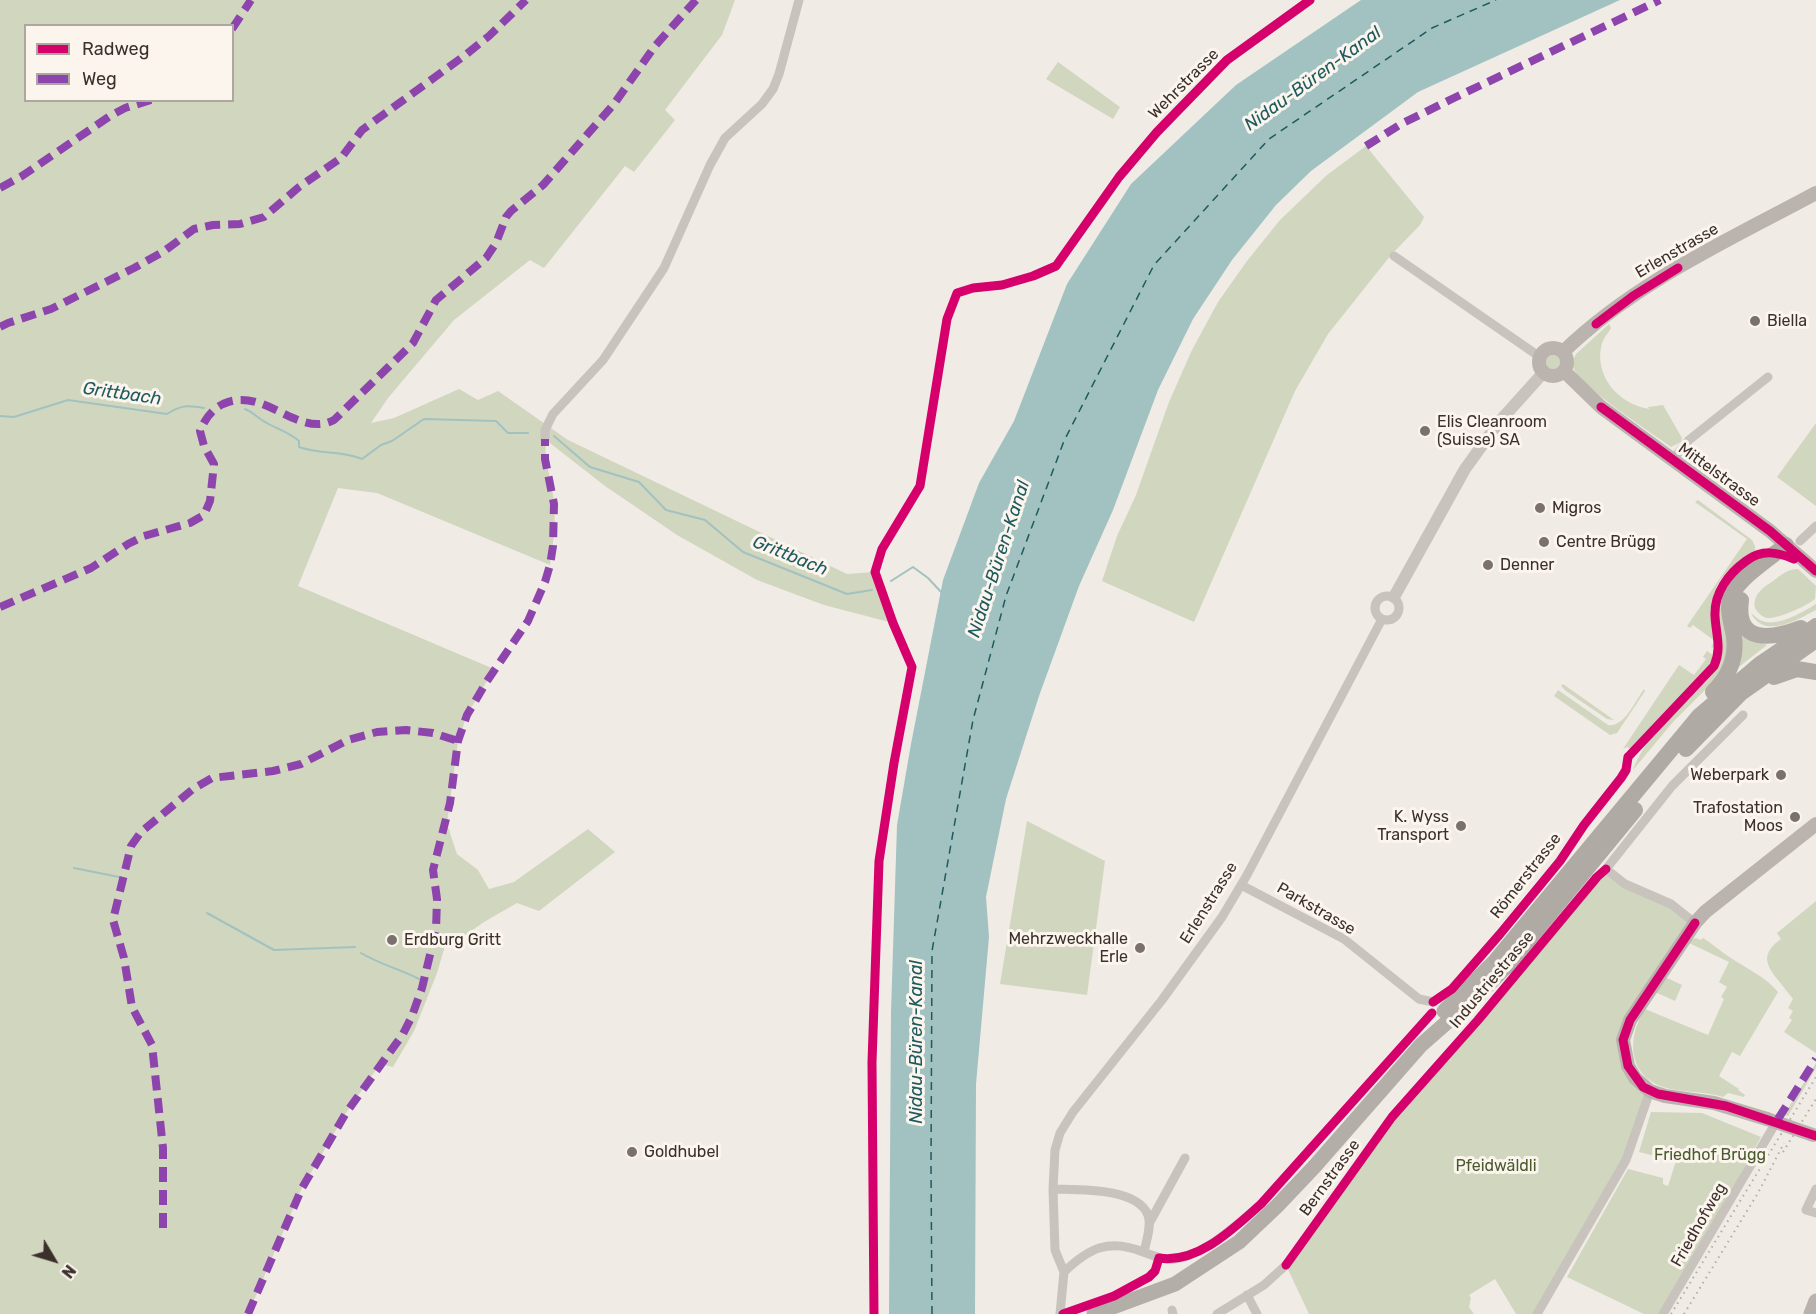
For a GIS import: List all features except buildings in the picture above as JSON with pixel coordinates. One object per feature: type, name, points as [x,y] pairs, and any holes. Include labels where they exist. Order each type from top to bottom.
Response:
[{"type":"highway","points":[[1587,850],[1630,785],[1651,759],[1726,678],[1735,651],[1730,600],[1738,584],[1758,574],[1794,546]]},
{"type":"highway","points":[[1758,574],[1741,600],[1741,617],[1748,629],[1759,636],[1771,637],[1816,624]]},
{"type":"highway","points":[[1094,1314],[1175,1284],[1239,1242],[1257,1226],[1314,1167],[1421,1045],[1478,995],[1587,850],[1699,716],[1767,658],[1816,624]]},
{"type":"highway","points":[[1502,963],[1590,867],[1663,774],[1698,735],[1742,693],[1816,640]]},
{"type":"highway","points":[[1742,693],[1790,670],[1806,669],[1816,672]]},
{"type":"main road","name":"Erlenstrasse","points":[[1563,352],[1616,308],[1645,289],[1696,258],[1816,194]]},
{"type":"main road","points":[[1550,348],[1563,352],[1567,361],[1564,371],[1554,375],[1544,372],[1540,364],[1540,357],[1543,353],[1550,348]]},
{"type":"main road","name":"Mittelstrasse","points":[[1564,371],[1602,407],[1794,546],[1816,572]]},
{"type":"main road","points":[[1814,1135],[1772,1119],[1714,1103],[1665,1096],[1650,1091],[1635,1078],[1628,1066],[1623,1047],[1624,1034],[1636,1011],[1695,923],[1705,912],[1816,824]]},
{"type":"main road","points":[[1811,1314],[1816,1301]]},
{"type":"street","points":[[546,431],[562,403],[603,360],[664,267],[710,165],[725,138],[762,104],[773,89],[799,0]]},
{"type":"street","name":"Wehrstrasse","points":[[1098,207],[1119,177],[1157,132],[1227,60],[1310,0]]},
{"type":"street","points":[[1394,255],[1540,357]]},
{"type":"street","points":[[1394,597],[1461,476],[1499,422],[1544,372]]},
{"type":"street","name":"Mittelstrasse","points":[[1673,459],[1689,440],[1767,377]]},
{"type":"street","points":[[1794,546],[1816,526]]},
{"type":"street","points":[[1382,597],[1394,597],[1399,603],[1398,614],[1393,619],[1382,619],[1375,610],[1376,602],[1382,597]]},
{"type":"street","name":"Erlenstrasse","points":[[1060,1314],[1064,1272],[1055,1250],[1053,1190],[1055,1150],[1060,1133],[1194,958],[1241,885],[1382,619]]},
{"type":"street","points":[[1695,923],[1671,904],[1625,884],[1606,870],[1672,786],[1743,715]]},
{"type":"street","name":"Römerstrasse","points":[[1433,1002],[1452,989],[1467,973],[1542,883],[1621,778],[1626,770],[1628,758]]},
{"type":"street","name":"Parkstrasse","points":[[1241,885],[1344,939],[1419,999],[1433,1002]]},
{"type":"street","points":[[1537,1314],[1626,1160],[1650,1091]]},
{"type":"street","name":"Friedhofweg","points":[[1663,1314],[1772,1119]]},
{"type":"street","points":[[1144,1252],[1150,1222],[1185,1158]]},
{"type":"street","points":[[1816,1188],[1806,1210],[1816,1213]]},
{"type":"street","points":[[1053,1190],[1097,1191],[1120,1196],[1135,1202],[1144,1209],[1150,1222]]},
{"type":"street","points":[[1064,1272],[1080,1257],[1097,1248],[1122,1245],[1167,1259],[1185,1256],[1229,1232],[1261,1204]]},
{"type":"street","points":[[1217,1314],[1274,1278],[1286,1265]]},
{"type":"street","points":[[1247,1295],[1257,1314]]},
{"type":"green space","points":[[0,0],[735,0],[722,35],[665,110],[675,120],[634,172],[625,166],[544,268],[530,260],[454,320],[388,398],[371,423],[394,418],[459,389],[478,400],[498,391],[568,440],[847,574],[875,572],[893,623],[824,605],[757,580],[677,535],[605,486],[546,440],[546,456],[555,512],[550,565],[377,493],[338,488],[298,586],[494,669],[467,715],[458,741],[447,824],[457,854],[478,870],[489,889],[514,882],[588,829],[615,852],[539,911],[517,903],[460,939],[448,936],[437,973],[414,1031],[393,1067],[380,1064],[346,1113],[302,1188],[248,1314],[0,1314]]},
{"type":"green space","points":[[1058,62],[1120,107],[1113,119],[1046,79]]},
{"type":"green space","points":[[1366,146],[1424,217],[1420,225],[1391,255],[1328,334],[1295,391],[1194,622],[1102,581],[1169,402],[1192,350],[1218,302],[1280,220],[1327,175]]},
{"type":"green space","points":[[1609,324],[1611,328],[1604,338],[1600,355],[1601,366],[1610,386],[1627,401],[1638,406],[1649,409],[1648,407],[1663,405],[1682,438],[1681,442],[1671,447],[1602,397],[1578,376],[1573,367],[1576,354]]},
{"type":"green space","points":[[1553,355],[1558,357],[1560,362],[1558,367],[1553,369],[1548,367],[1546,362],[1548,357]]},
{"type":"green space","points":[[1816,423],[1816,506],[1777,477]]},
{"type":"green space","points":[[1698,500],[1752,540],[1755,546],[1755,552],[1740,561],[1720,580],[1713,601],[1716,644],[1714,648],[1711,647],[1715,641],[1693,625],[1690,628],[1687,626],[1747,539],[1695,502]]},
{"type":"green space","points":[[1761,557],[1739,577],[1723,667],[1712,683],[1673,722],[1633,770],[1643,749],[1657,731],[1714,671],[1720,655],[1718,610],[1723,590],[1743,567]]},
{"type":"green space","points":[[1798,569],[1816,586],[1815,599],[1772,618],[1760,614],[1756,610],[1756,596],[1785,573]]},
{"type":"green space","points":[[1816,604],[1816,610],[1779,626],[1763,625],[1756,621],[1751,613],[1762,621],[1775,622],[1790,618]]},
{"type":"green space","points":[[1739,634],[1767,645],[1735,670]]},
{"type":"green space","points":[[1707,651],[1714,656],[1706,671],[1632,750],[1627,747],[1623,749],[1679,665],[1694,675],[1706,659],[1703,657]]},
{"type":"green space","points":[[1563,684],[1614,720],[1607,719],[1566,691],[1561,686]]},
{"type":"green space","points":[[1644,689],[1645,691],[1617,733],[1610,735],[1554,696],[1558,690],[1608,725],[1614,725],[1624,718]]},
{"type":"green space","points":[[1027,821],[1105,861],[1087,995],[1000,984]]},
{"type":"green space","name":"Pfeidwäldli","points":[[1606,869],[1671,904],[1695,923],[1636,1011],[1623,1047],[1650,1091],[1633,1143],[1537,1314],[1516,1314],[1495,1279],[1469,1295],[1471,1298],[1469,1307],[1474,1314],[1309,1314],[1286,1265],[1392,1117]]},
{"type":"green space","points":[[1816,901],[1816,1053],[1784,1032],[1792,1020],[1789,1018],[1793,1011],[1788,1008],[1793,999],[1773,974],[1767,958],[1771,949],[1781,939],[1777,933]]},
{"type":"green space","points":[[1696,938],[1707,940],[1762,978],[1778,992],[1740,1056],[1732,1052],[1719,1076],[1739,1089],[1745,1095],[1744,1097],[1728,1093],[1723,1097],[1663,1087],[1642,1074],[1637,1064],[1633,1043],[1635,1031],[1645,1009],[1708,1035],[1724,999],[1721,997],[1727,987],[1719,982],[1729,962],[1689,943],[1690,940]]},
{"type":"green space","points":[[1665,977],[1682,985],[1675,1001],[1655,992]]},
{"type":"green space","points":[[1816,1063],[1816,1068],[1788,1116],[1784,1115]]},
{"type":"green space","name":"Friedhof Brügg","points":[[1651,1112],[1702,1113],[1761,1137],[1660,1314],[1644,1314],[1567,1277],[1628,1169],[1663,1178],[1663,1184],[1668,1186],[1676,1161],[1639,1152]]},
{"type":"water","name":"Nidau-Büren-Kanal","points":[[1361,0],[1620,0],[1418,92],[1311,171],[1276,205],[1232,260],[1193,319],[1158,390],[1113,510],[1079,586],[1039,696],[1006,799],[986,897],[989,937],[976,1084],[975,1314],[889,1314],[891,1012],[897,825],[943,580],[979,483],[1014,421],[1067,284],[1131,184],[1236,85]]},
{"type":"waterway","name":"Grittbach","points":[[0,416],[14,417],[68,400],[167,414],[185,406],[204,408]]},
{"type":"waterway","name":"Grittbach","points":[[245,409],[295,438],[299,441],[299,447],[346,454],[362,459],[424,419],[496,421],[508,433],[528,433]]},
{"type":"waterway","name":"Grittbach","points":[[554,436],[590,467],[639,482],[666,510],[705,520],[743,552],[847,594],[872,590]]},
{"type":"waterway","points":[[891,581],[913,567],[928,578],[942,593]]},
{"type":"waterway","points":[[74,868],[119,877]]},
{"type":"waterway","points":[[207,913],[274,950],[355,947]]},
{"type":"waterway","points":[[361,953],[419,979]]},
{"type":"ferry route","points":[[932,1314],[932,951],[973,720],[1006,596],[1064,441],[1154,265],[1269,139],[1432,28],[1496,0]]},
{"type":"railway","points":[[1671,1314],[1816,1077]]},
{"type":"railway","points":[[1783,1152],[1816,1099]]},
{"type":"railway","points":[[1684,1314],[1758,1193],[1784,1143]]},
{"type":"marked path","points":[[234,26],[251,0]]},
{"type":"marked path","points":[[0,327],[51,309],[134,268],[163,252],[194,229],[213,225],[240,224],[264,217],[299,187],[341,158],[362,130],[464,56],[489,36],[526,0]]},
{"type":"marked path","points":[[0,607],[91,568],[144,536],[190,523],[204,515],[210,501],[214,464],[204,446],[200,431],[209,415],[223,404],[238,400],[253,401],[307,423],[321,424],[334,420],[413,343],[436,300],[486,258],[496,243],[506,217],[543,185],[614,104],[655,46],[696,0]]},
{"type":"marked path","points":[[1366,146],[1401,124],[1660,0]]},
{"type":"marked path","points":[[0,188],[22,176],[110,116],[144,102]]},
{"type":"marked path","points":[[248,1314],[302,1188],[346,1113],[403,1034],[422,988],[436,930],[437,899],[433,870],[450,803],[458,741],[467,715],[528,621],[550,565],[554,504],[545,459],[545,439]]},
{"type":"marked path","points":[[163,1228],[163,1148],[152,1045],[132,1007],[124,958],[113,920],[131,846],[141,832],[193,789],[212,778],[273,771],[301,764],[348,740],[377,732],[406,730],[433,733],[458,741]]},
{"type":"marked path","points":[[1778,1119],[1816,1059]]},
{"type":"cycle path","points":[[874,1314],[872,1062],[879,861],[912,667],[875,572],[882,549],[920,486],[947,319],[957,293],[973,288],[1002,285],[1056,266],[1119,177],[1157,132],[1227,60],[1310,0]]},
{"type":"cycle path","points":[[1596,324],[1633,296],[1678,268]]},
{"type":"cycle path","points":[[1601,407],[1770,531],[1816,571]]},
{"type":"cycle path","points":[[1628,757],[1714,666],[1718,647],[1715,608],[1723,585],[1733,572],[1752,557],[1764,553],[1776,553],[1794,559]]},
{"type":"cycle path","points":[[1433,1002],[1452,989],[1560,861],[1584,825],[1621,778],[1626,770],[1628,757]]},
{"type":"cycle path","name":"Industriestrasse","points":[[1286,1265],[1392,1117],[1606,869]]},
{"type":"cycle path","points":[[1695,923],[1630,1020],[1623,1040],[1628,1066],[1643,1087],[1658,1094],[1726,1106],[1816,1136]]},
{"type":"cycle path","points":[[1063,1314],[1114,1296],[1149,1277],[1155,1271],[1159,1258],[1188,1255],[1201,1250],[1227,1233],[1261,1204],[1432,1013]]},
{"type":"place","name":"Biella","points":[[1755,321]]},
{"type":"place","name":"Elis Cleanroom (Suisse) SA","points":[[1425,431]]},
{"type":"place","name":"Migros","points":[[1540,508]]},
{"type":"place","name":"Centre Brügg","points":[[1544,542]]},
{"type":"place","name":"Denner","points":[[1488,565]]},
{"type":"place","name":"Weberpark","points":[[1781,775]]},
{"type":"place","name":"Trafostation Moos","points":[[1795,817]]},
{"type":"place","name":"K. Wyss Transport","points":[[1461,826]]},
{"type":"place","name":"Erdburg Gritt","points":[[392,940]]},
{"type":"place","name":"Mehrzweckhalle Erle","points":[[1140,948]]},
{"type":"place","name":"Goldhubel","points":[[632,1152]]}]
